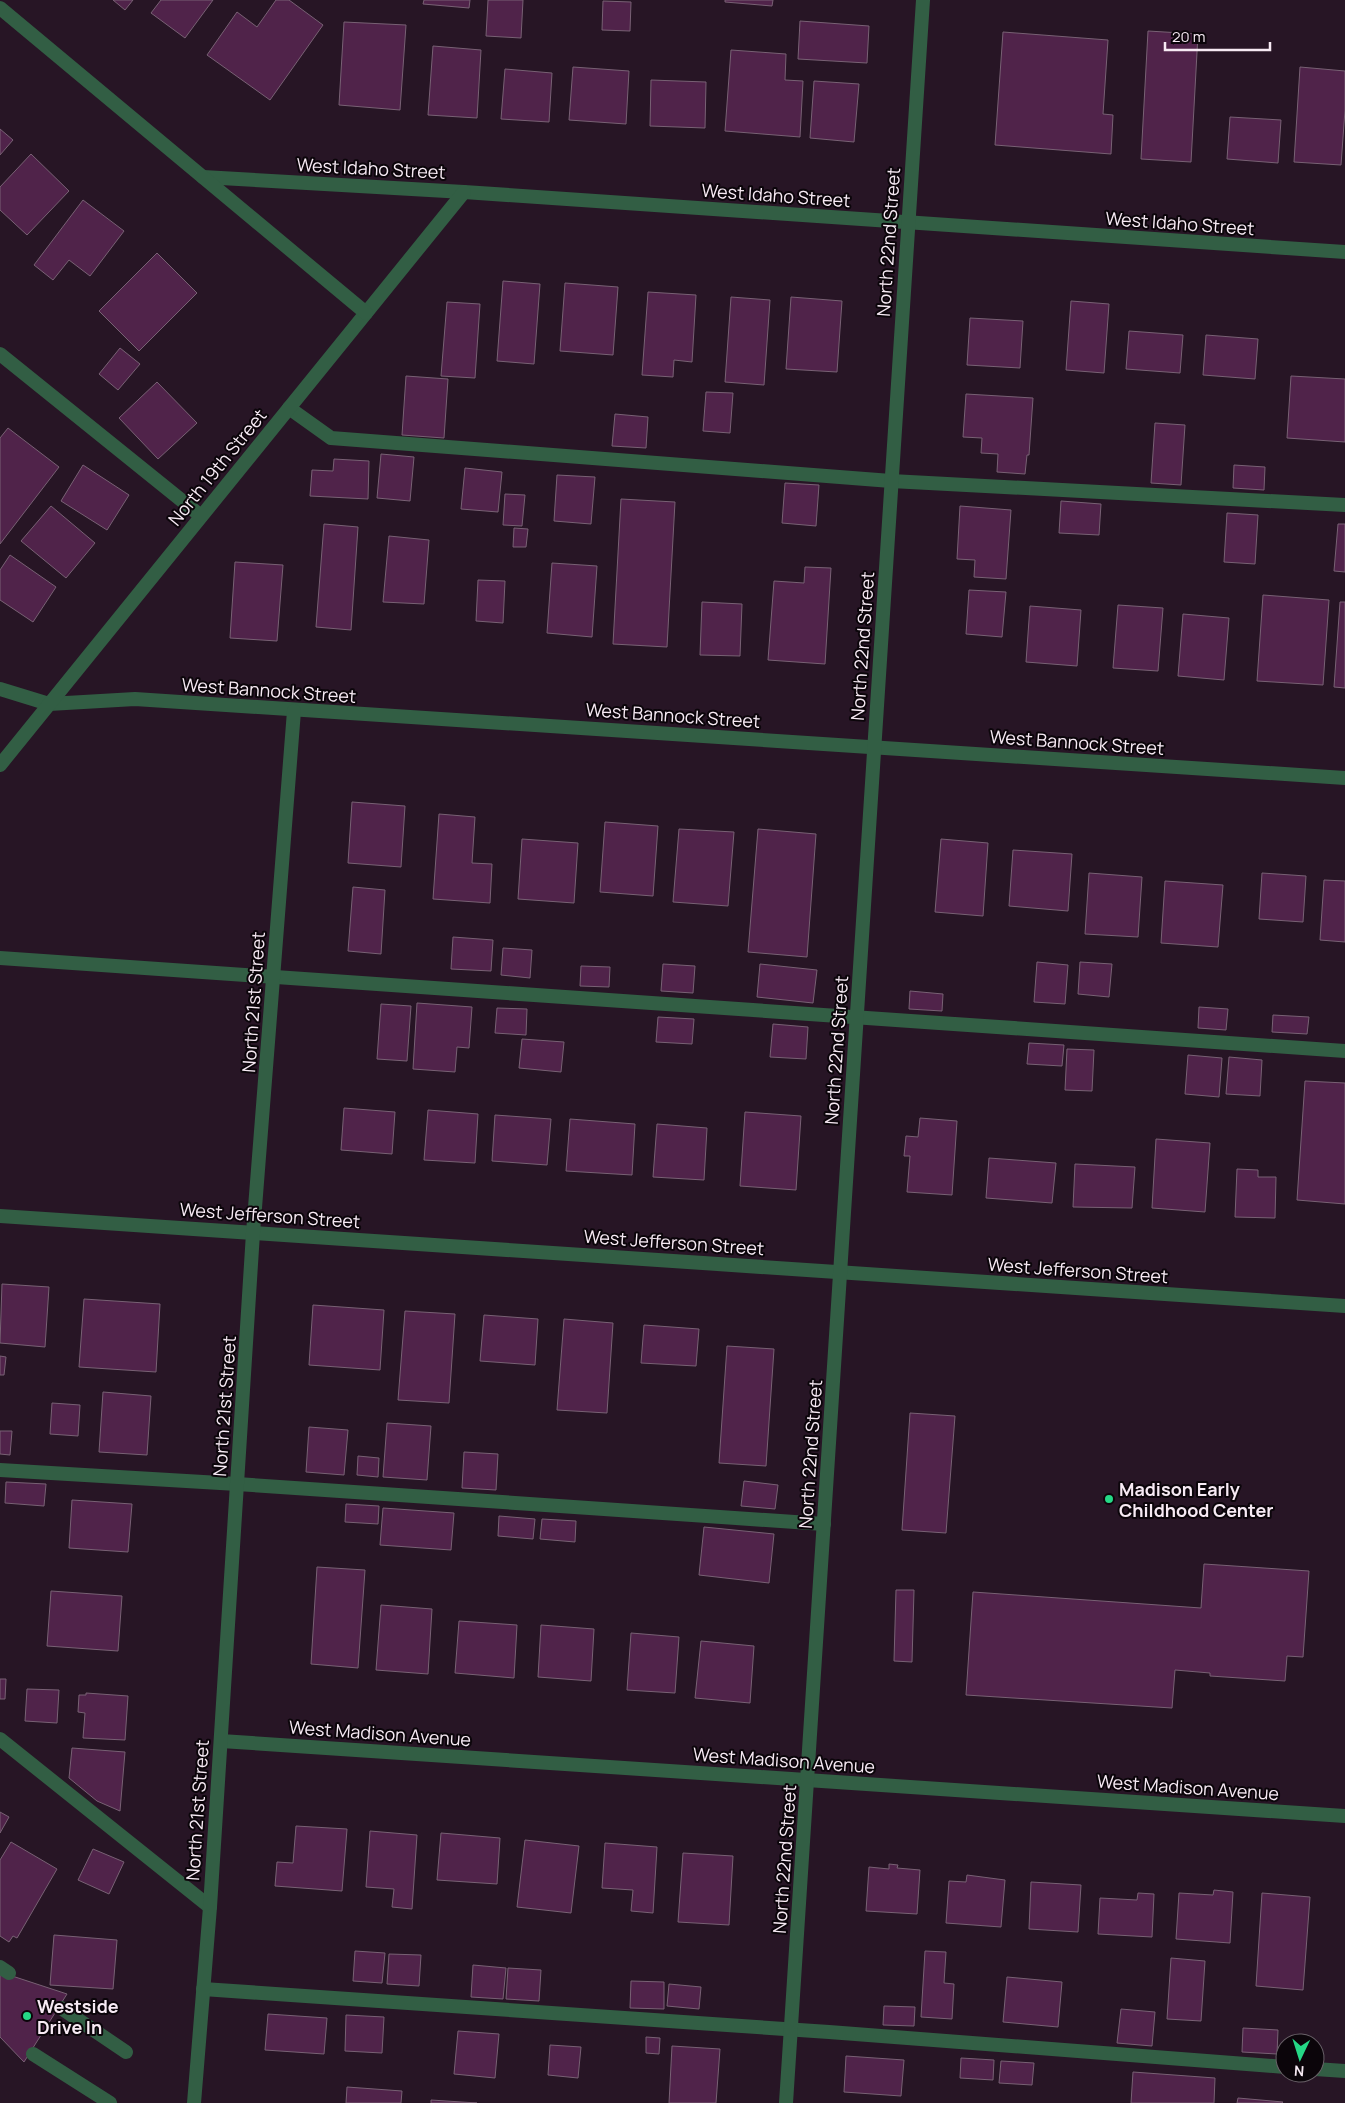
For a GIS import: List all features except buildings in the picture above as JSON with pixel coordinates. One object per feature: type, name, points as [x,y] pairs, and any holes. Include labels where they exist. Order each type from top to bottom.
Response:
[{"type":"street","name":"North 22nd Street","points":[[786,2103],[923,0]]},
{"type":"street","points":[[0,8],[366,313]]},
{"type":"street","name":"West Idaho Street","points":[[203,177],[464,192],[1345,252]]},
{"type":"street","name":"North 19th Street","points":[[0,765],[464,192]]},
{"type":"street","points":[[0,354],[201,516]]},
{"type":"street","points":[[289,408],[331,438],[891,481],[1345,505]]},
{"type":"street","name":"West Bannock Street","points":[[0,689],[49,704],[135,699],[294,711],[1345,778]]},
{"type":"street","name":"North 21st Street","points":[[194,2103],[210,1907],[253,1233],[294,711]]},
{"type":"street","points":[[0,958],[1345,1051]]},
{"type":"street","name":"West Jefferson Street","points":[[0,1216],[1345,1306]]},
{"type":"street","points":[[0,1470],[237,1484],[824,1524]]},
{"type":"street","points":[[0,1739],[210,1907]]},
{"type":"street","name":"West Madison Avenue","points":[[221,1741],[1345,1816]]},
{"type":"street","points":[[203,1990],[792,2029],[1275,2066]]},
{"type":"street","points":[[61,2008],[126,2052]]},
{"type":"street","points":[[33,2054],[110,2103]]},
{"type":"street","points":[[1325,2070],[1345,2071]]},
{"type":"place","name":"Madison Early Childhood Center","points":[[1109,1499]]},
{"type":"place","name":"Westside Drive In","points":[[27,2016]]}]
